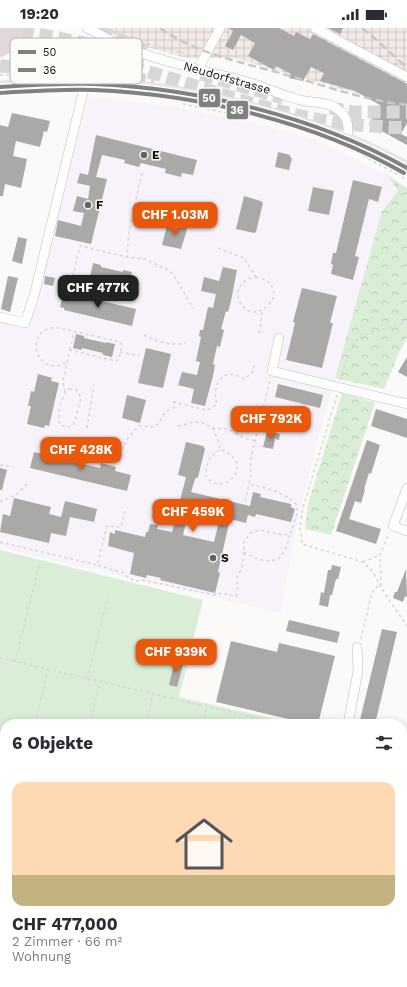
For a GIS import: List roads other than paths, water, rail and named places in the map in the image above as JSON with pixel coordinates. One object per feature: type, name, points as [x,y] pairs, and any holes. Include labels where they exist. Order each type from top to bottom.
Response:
[{"type":"highway","points":[[0,41],[3,34],[3,28]]},
{"type":"highway","points":[[13,38],[19,28]]},
{"type":"highway","points":[[0,50],[10,44]]},
{"type":"main road","points":[[0,87],[48,84],[85,84],[140,88],[193,95],[250,107],[320,128],[394,160],[407,168]]},
{"type":"street","name":"Neudorfstrasse","points":[[87,28],[107,38]]},
{"type":"street","points":[[198,69],[220,28]]},
{"type":"street","points":[[315,28],[407,77]]},
{"type":"street","name":"Neudorfstrasse","points":[[142,52],[249,83],[298,100],[324,103],[333,106],[340,111],[346,120],[348,133],[346,139]]},
{"type":"street","points":[[0,317],[25,323],[34,296],[85,84]]},
{"type":"street","points":[[279,338],[272,371],[407,404]]},
{"type":"street","points":[[407,488],[393,526],[407,530]]},
{"type":"street","points":[[349,719],[358,671],[357,647]]},
{"type":"tunnel","points":[[2,28],[58,38]]},
{"type":"tunnel","points":[[99,31],[116,38]]},
{"type":"tunnel","points":[[0,41],[10,43]]},
{"type":"tunnel","points":[[142,49],[151,53]]},
{"type":"tunnel","points":[[142,57],[149,59]]},
{"type":"tunnel","points":[[0,66],[10,67]]},
{"type":"tunnel","points":[[142,70],[250,103],[312,118],[343,123],[386,127],[407,127]]},
{"type":"tunnel","points":[[201,74],[283,98]]},
{"type":"tunnel","points":[[142,80],[154,82]]},
{"type":"tunnel","points":[[330,108],[353,112],[407,112]]},
{"type":"railway","points":[[160,28],[190,45],[224,58],[350,94],[407,105]]},
{"type":"railway","points":[[362,28],[407,68]]},
{"type":"place","name":"E","points":[[144,155]]},
{"type":"place","name":"F","points":[[88,205]]},
{"type":"place","name":"S","points":[[213,558]]}]
